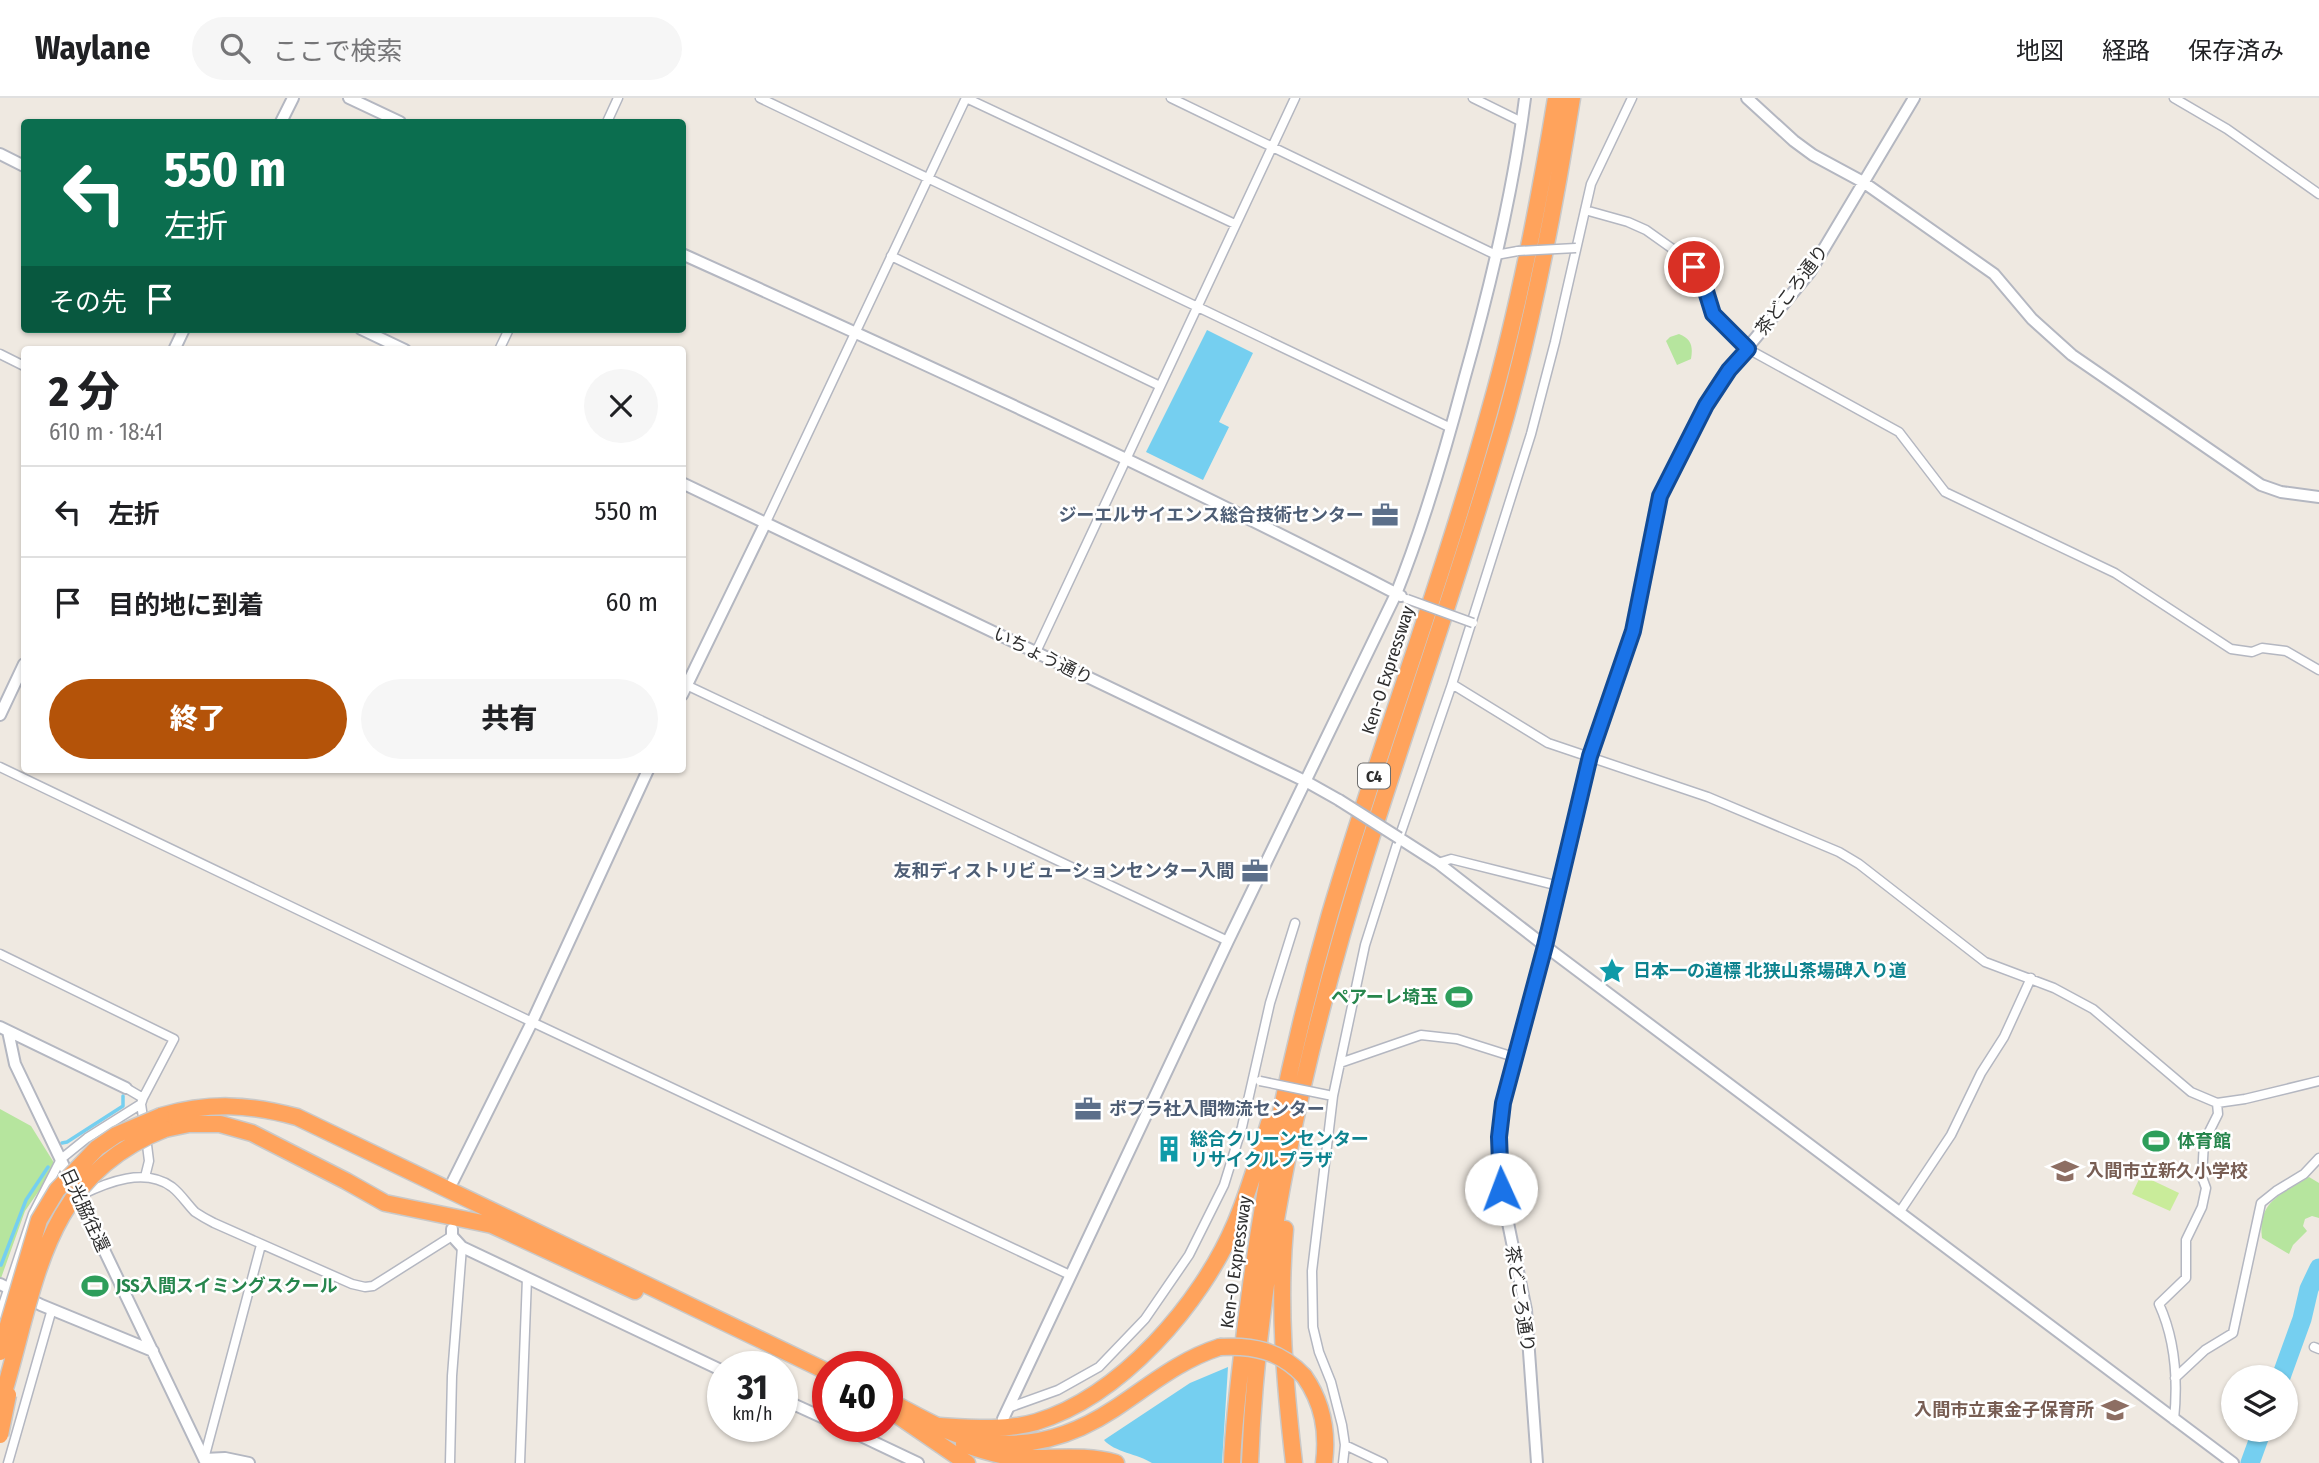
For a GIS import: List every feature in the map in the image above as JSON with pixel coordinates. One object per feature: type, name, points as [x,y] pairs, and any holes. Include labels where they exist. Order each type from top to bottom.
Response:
[{"type":"highway","name":"Ken-O Expressway","points":[[1233,1463],[1255,1256],[1281,1108],[1331,912],[1460,515],[1490,409],[1516,312],[1541,193],[1556,98]]},
{"type":"highway","name":"Ken-O Expressway","points":[[1250,1463],[1257,1370],[1271,1259],[1297,1110],[1322,1006],[1369,845],[1506,415],[1547,243],[1572,98]]},
{"type":"highway","points":[[940,1426],[984,1429],[1010,1427],[1034,1423],[1058,1414],[1120,1374],[1166,1331],[1185,1308],[1216,1263],[1249,1188],[1314,972]]},
{"type":"highway","points":[[1294,1463],[1286,1383],[1283,1248],[1290,1173],[1322,1006]]},
{"type":"highway","points":[[0,1405],[7,1357],[39,1220],[57,1189],[97,1148],[116,1135],[163,1122],[190,1107],[224,1105],[266,1108],[298,1117],[812,1364]]},
{"type":"highway","points":[[163,1122],[220,1124],[251,1133],[385,1203],[492,1225],[812,1374]]},
{"type":"highway","points":[[903,1408],[976,1440],[1023,1444],[1056,1438],[1089,1424],[1171,1368],[1198,1354],[1220,1347],[1264,1349],[1281,1356],[1304,1376],[1314,1389],[1322,1413],[1326,1445],[1324,1463]]},
{"type":"highway","points":[[0,1435],[7,1357]]},
{"type":"highway","points":[[903,1416],[985,1452],[1020,1458],[1069,1457],[1116,1463]]},
{"type":"highway","points":[[903,1420],[967,1463]]},
{"type":"street","points":[[282,119],[293,98]]},
{"type":"street","points":[[349,98],[394,119]]},
{"type":"street","points":[[608,119],[618,98]]},
{"type":"street","points":[[760,98],[1451,428]]},
{"type":"street","points":[[686,684],[766,522],[966,98],[1235,224]]},
{"type":"street","points":[[1171,98],[1496,255],[1576,248]]},
{"type":"street","points":[[1035,652],[1295,98]]},
{"type":"street","points":[[1473,98],[1522,122]]},
{"type":"street","points":[[1003,1419],[1228,941],[1402,596],[1409,563],[1451,428],[1496,255],[1525,98]]},
{"type":"street","points":[[1343,1463],[1345,1445],[1331,1382],[1319,1353],[1314,1327],[1312,1271],[1331,1096],[1366,945],[1399,838],[1473,623],[1534,422],[1591,184],[1632,98]]},
{"type":"street","points":[[1747,98],[1813,155],[1863,182],[1994,274],[2032,319],[2072,355],[2230,466],[2269,488],[2300,496],[2319,497]]},
{"type":"street","name":"茶どころ通り","points":[[1537,1463],[1526,1310],[1501,1189],[1499,1137],[1503,1103],[1545,946],[1590,756],[1633,631],[1660,496],[1706,405],[1729,370],[1810,272],[1914,98]]},
{"type":"street","points":[[2174,98],[2227,129],[2319,194]]},
{"type":"street","points":[[0,154],[21,164]]},
{"type":"street","points":[[1585,210],[1637,226],[1684,257],[1701,275],[1712,311],[1718,321],[1748,349],[1899,432],[1945,492],[2115,573],[2231,649],[2252,652],[2262,648],[2286,651],[2319,670]]},
{"type":"street","points":[[686,256],[854,331],[1126,459],[1402,596],[1473,623]]},
{"type":"street","points":[[891,256],[1160,386]]},
{"type":"street","points":[[369,333],[396,346]]},
{"type":"street","points":[[0,354],[21,364]]},
{"type":"street","name":"いちょう通り","points":[[686,485],[1307,782],[1399,838],[1438,863],[2227,1461]]},
{"type":"street","points":[[0,715],[21,670]]},
{"type":"street","points":[[1452,684],[1548,743],[1708,797],[1839,852],[1859,864],[1985,962],[2054,988],[2093,1009],[2191,1092],[2217,1103],[2319,1081]]},
{"type":"street","points":[[686,689],[1228,941]]},
{"type":"street","points":[[0,767],[532,1022],[1070,1275]]},
{"type":"street","points":[[453,1181],[532,1022],[647,773]]},
{"type":"street","points":[[1438,863],[1451,859],[1559,886]]},
{"type":"street","points":[[1008,1408],[1058,1390],[1099,1367],[1145,1319],[1189,1255],[1224,1185],[1256,1080],[1270,1003],[1295,923]]},
{"type":"street","points":[[0,954],[174,1039],[142,1101],[61,1159],[33,1214],[4,1286],[0,1314]]},
{"type":"street","points":[[1899,1213],[1951,1135],[1981,1073],[2004,1037],[2031,978]]},
{"type":"street","points":[[4,1029],[127,1088],[142,1101],[149,1161],[145,1177]]},
{"type":"street","name":"日光脇往還","points":[[4,1029],[15,1064],[205,1461]]},
{"type":"street","points":[[1340,1063],[1421,1035],[1457,1039],[1514,1056]]},
{"type":"street","points":[[1256,1080],[1331,1096]]},
{"type":"street","points":[[2174,1420],[2175,1378],[2169,1326],[2159,1304],[2186,1278],[2186,1240],[2202,1207],[2206,1188],[2202,1177],[2204,1142],[2218,1114],[2217,1103]]},
{"type":"street","points":[[2175,1378],[2205,1350],[2233,1333],[2261,1203],[2304,1174],[2319,1158]]},
{"type":"street","points":[[78,1196],[124,1179],[145,1177],[164,1183],[173,1188],[197,1213],[261,1245],[365,1287],[382,1281],[452,1233],[463,1247],[707,1363]]},
{"type":"street","points":[[249,1463],[225,1458],[205,1461],[261,1245]]},
{"type":"street","points":[[450,1463],[452,1376],[463,1247]]},
{"type":"street","points":[[520,1463],[527,1278]]},
{"type":"street","points":[[4,1286],[153,1351]]},
{"type":"street","points":[[8,1463],[52,1309]]},
{"type":"street","points":[[0,1423],[18,1430]]},
{"type":"street","points":[[874,1442],[918,1463]]},
{"type":"street","points":[[1345,1445],[1383,1463]]},
{"type":"green space","points":[[1679,334],[1689,341],[1692,355],[1691,359],[1677,365],[1666,341]]},
{"type":"green space","points":[[0,1109],[31,1126],[56,1166],[25,1211],[0,1281]]},
{"type":"green space","points":[[2141,1175],[2179,1193],[2170,1211],[2132,1194]]},
{"type":"green space","points":[[2309,1177],[2319,1183],[2319,1218],[2312,1216],[2305,1219],[2303,1226],[2307,1231],[2293,1245],[2289,1254],[2262,1238],[2263,1215],[2281,1194]]},
{"type":"water","points":[[1207,330],[1253,353],[1219,422],[1229,427],[1203,480],[1146,452]]},
{"type":"water","points":[[1228,1367],[1222,1463],[1152,1463],[1104,1440],[1190,1383]]},
{"type":"waterway","points":[[62,1143],[123,1106],[123,1096]]},
{"type":"waterway","points":[[1,1265],[26,1200],[48,1167]]},
{"type":"waterway","points":[[2285,1365],[2302,1319],[2309,1289],[2319,1268]]},
{"type":"waterway","points":[[2250,1463],[2258,1442]]},
{"type":"place","name":"ジーエルサイエンス総合技術センター","points":[[1385,515]]},
{"type":"place","name":"友和ディストリビューションセンター入間","points":[[1255,871]]},
{"type":"place","name":"日本一の道標 北狭山茶場碑入り道","points":[[1612,971]]},
{"type":"place","name":"ペアーレ埼玉","points":[[1459,997]]},
{"type":"place","name":"ポプラ社入間物流センター","points":[[1088,1109]]},
{"type":"place","name":"体育館","points":[[2156,1141]]},
{"type":"place","name":"総合クリーンセンター リサイクルプラザ","points":[[1169,1149]]},
{"type":"place","name":"入間市立新久小学校","points":[[2065,1171]]},
{"type":"place","name":"JSS入間スイミングスクール","points":[[95,1286]]},
{"type":"place","name":"入間市立東金子保育所","points":[[2115,1410]]},
{"type":"route","points":[[1501,1189],[1499,1137],[1503,1103],[1545,946],[1590,756],[1633,631],[1660,496],[1706,405],[1729,370],[1748,349],[1713,314],[1701,275],[1694,267]]}]
